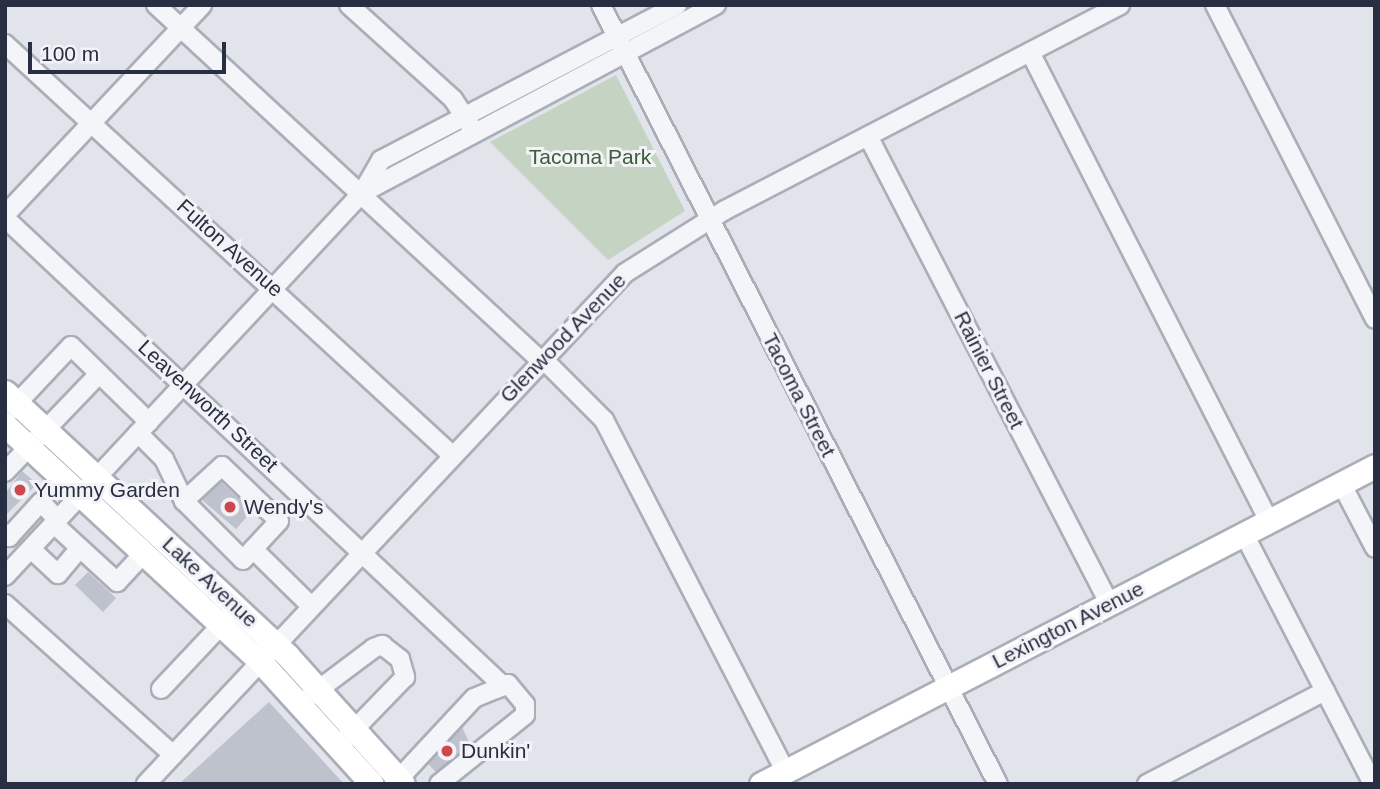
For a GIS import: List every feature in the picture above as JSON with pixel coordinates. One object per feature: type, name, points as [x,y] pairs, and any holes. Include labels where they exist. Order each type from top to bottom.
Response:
[{"type":"main road","name":"Lake Avenue","points":[[9,404],[47,430],[276,644],[355,729],[399,782]]},
{"type":"main road","name":"Lake Avenue","points":[[5,425],[260,661],[372,784]]},
{"type":"main road","name":"Lexington Avenue","points":[[776,779],[1375,466]]},
{"type":"street","points":[[156,5],[604,420],[776,779]]},
{"type":"street","points":[[5,217],[202,5]]},
{"type":"street","points":[[349,5],[466,115],[474,131]]},
{"type":"street","name":"Tacoma Street","points":[[601,5],[998,784]]},
{"type":"street","points":[[362,193],[621,45],[677,5]]},
{"type":"street","points":[[5,576],[362,193],[381,160],[466,115],[716,5]]},
{"type":"street","name":"Glenwood Avenue","points":[[146,784],[618,278],[710,219],[1120,5]]},
{"type":"street","points":[[1215,5],[1375,318]]},
{"type":"street","name":"Fulton Avenue","points":[[5,44],[274,288],[452,455]]},
{"type":"street","points":[[1030,52],[1269,521]]},
{"type":"street","name":"Rainier Street","points":[[868,136],[1109,603]]},
{"type":"street","name":"Leavenworth Street","points":[[5,217],[525,704],[525,715],[439,784]]},
{"type":"street","points":[[9,404],[71,346],[144,427],[164,459],[184,502],[243,560],[279,521],[222,466],[184,502]]},
{"type":"street","points":[[5,472],[99,374]]},
{"type":"street","points":[[1341,483],[1375,548]]},
{"type":"street","points":[[80,548],[58,574],[7,535],[41,502],[80,548],[117,582],[144,552]]},
{"type":"street","points":[[1244,534],[1373,784]]},
{"type":"street","points":[[253,549],[311,606]]},
{"type":"street","points":[[5,604],[173,755]]},
{"type":"street","points":[[161,689],[238,608]]},
{"type":"street","points":[[301,705],[319,689],[382,645],[400,659],[405,677],[337,746]]},
{"type":"street","points":[[399,782],[464,707],[500,683]]},
{"type":"street","points":[[1147,784],[1325,691]]},
{"type":"green space","name":"Tacoma Park","points":[[616,75],[685,211],[608,260],[490,142]]},
{"type":"building","name":"Yummy Garden","points":[[22,471],[37,484],[5,516],[5,494]]},
{"type":"building","points":[[221,482],[252,511],[236,529],[202,500]]},
{"type":"building","points":[[88,572],[116,598],[103,612],[75,585]]},
{"type":"building","points":[[269,702],[344,784],[179,784]]},
{"type":"building","name":"Dunkin'","points":[[462,727],[470,744],[436,772],[428,764]]},
{"type":"place","name":"Yummy Garden","points":[[20,490]]},
{"type":"place","name":"Wendy's","points":[[230,507]]},
{"type":"place","name":"Dunkin'","points":[[447,751]]}]
